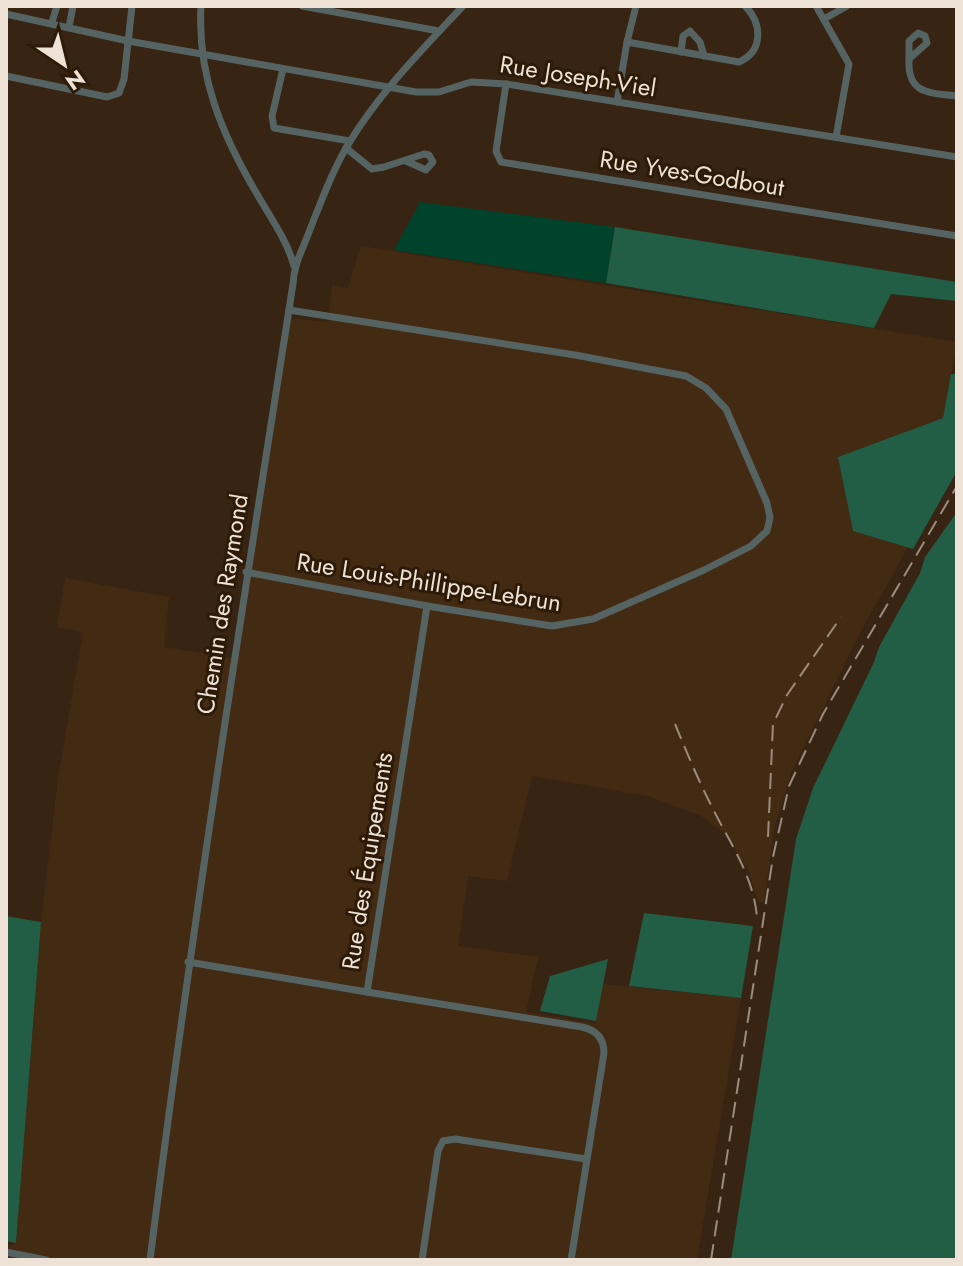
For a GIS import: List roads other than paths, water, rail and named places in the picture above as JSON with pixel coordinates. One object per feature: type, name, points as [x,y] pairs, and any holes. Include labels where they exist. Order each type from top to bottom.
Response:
[{"type":"street","points":[[52,22],[57,6]]},
{"type":"street","points":[[69,27],[73,6]]},
{"type":"street","points":[[6,76],[114,96],[123,87],[132,6]]},
{"type":"street","points":[[201,6],[201,53],[208,89],[227,139],[284,241],[294,266]]},
{"type":"street","points":[[302,6],[439,31]]},
{"type":"street","name":"Chemin des Raymond","points":[[150,1260],[188,962],[294,266],[348,144],[391,87],[463,6]]},
{"type":"street","points":[[617,102],[636,6]]},
{"type":"street","points":[[627,42],[739,62],[750,56],[759,28],[745,6]]},
{"type":"street","points":[[816,6],[849,64],[836,137]]},
{"type":"street","points":[[824,19],[847,6]]},
{"type":"street","name":"Rue Joseph-Viel","points":[[6,14],[128,41],[416,92],[439,92],[471,82],[506,84],[957,157]]},
{"type":"street","points":[[681,52],[683,36],[690,31],[697,37],[704,56]]},
{"type":"street","points":[[909,59],[909,75],[916,87],[927,92],[957,96]]},
{"type":"street","points":[[283,69],[272,116],[274,128],[348,144],[372,169],[406,161]]},
{"type":"street","name":"Rue Yves-Godbout","points":[[506,84],[496,151],[501,162],[957,236]]},
{"type":"street","name":"Rue Louis-Phillippe-Lebrun","points":[[246,572],[552,626],[593,619],[704,570],[751,546],[767,531],[770,518],[767,503],[735,426],[716,396],[686,376],[575,355],[289,310]]},
{"type":"street","name":"Rue des Équipements","points":[[188,962],[367,992],[427,606]]},
{"type":"street","points":[[367,992],[566,1024],[597,1033],[604,1045],[604,1053],[571,1260]]},
{"type":"street","points":[[422,1260],[438,1151],[443,1141],[455,1139],[586,1159]]},
{"type":"street","points":[[6,1252],[46,1260]]},
{"type":"railway","points":[[711,1260],[773,857],[789,786],[823,714],[957,486]]},
{"type":"railway","points":[[768,837],[773,724],[787,695],[841,617]]},
{"type":"railway","points":[[675,724],[747,875],[757,918]]}]
